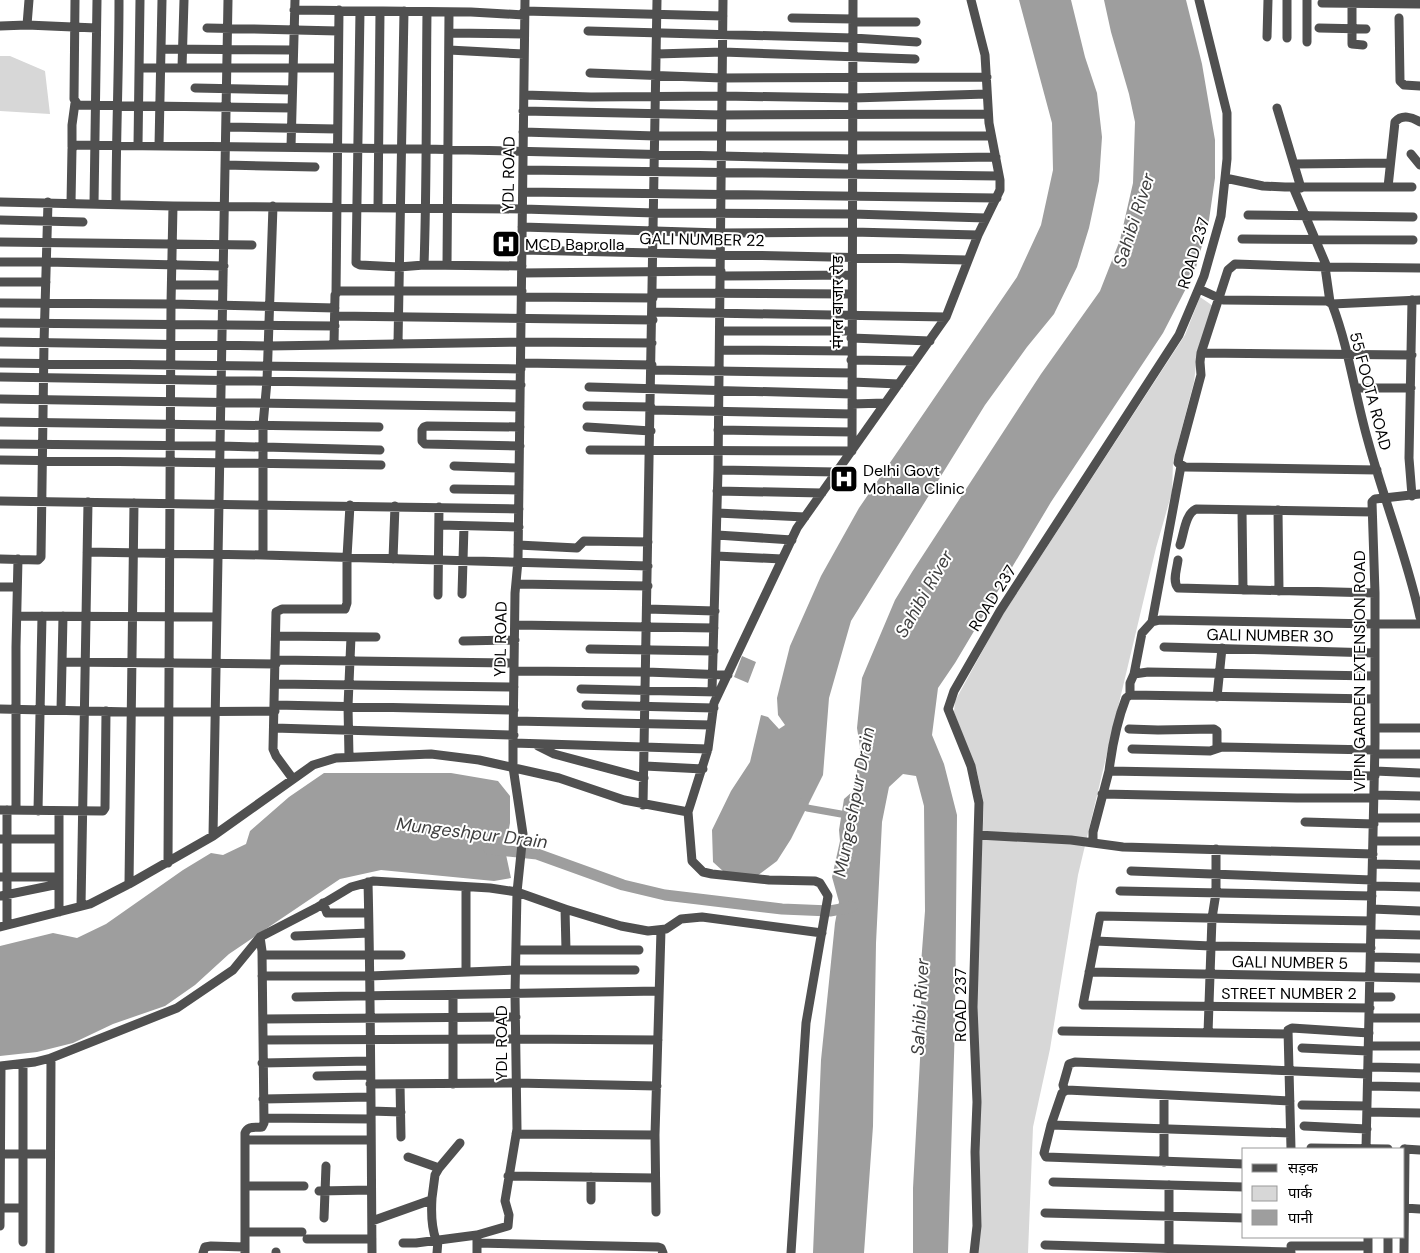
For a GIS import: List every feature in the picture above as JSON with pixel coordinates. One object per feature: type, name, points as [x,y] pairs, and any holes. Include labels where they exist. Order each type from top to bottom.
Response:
[{"type":"street","points":[[26,25],[28,0]]},
{"type":"street","points":[[71,203],[72,125],[75,103],[74,26],[76,0]]},
{"type":"street","points":[[94,204],[97,0]]},
{"type":"street","points":[[116,204],[119,0]]},
{"type":"street","points":[[138,146],[140,0]]},
{"type":"street","points":[[159,146],[162,0]]},
{"type":"street","points":[[182,68],[184,0]]},
{"type":"street","points":[[213,836],[228,0]]},
{"type":"street","points":[[291,147],[295,0]]},
{"type":"street","name":"YDL ROAD","points":[[477,1239],[508,1226],[509,1215],[505,1201],[516,1134],[515,994],[517,892],[523,828],[513,767],[522,318],[524,0]]},
{"type":"street","points":[[644,805],[657,0]]},
{"type":"street","points":[[723,0],[718,492],[713,674],[716,692],[708,749],[688,812],[692,861],[703,872],[769,880],[815,881],[820,883],[828,896],[806,1023],[791,1253]]},
{"type":"street","name":"मंगल बाजार रोड","points":[[852,451],[853,0]]},
{"type":"street","points":[[716,692],[728,675],[782,559],[805,517],[946,317],[967,260],[1000,190],[1000,176],[988,114],[987,76],[983,46],[971,0]]},
{"type":"street","name":"ROAD 237","points":[[974,1253],[977,1226],[975,1152],[977,1102],[973,1006],[979,803],[971,766],[948,709],[954,691],[1000,611],[1179,335],[1204,276],[1220,216],[1225,178],[1227,113],[1199,0]]},
{"type":"street","points":[[1267,37],[1268,0]]},
{"type":"street","points":[[1287,0],[1287,38]]},
{"type":"street","points":[[1307,0],[1307,42]]},
{"type":"street","points":[[1352,2],[1352,44],[1363,45]]},
{"type":"street","points":[[1322,3],[1420,4]]},
{"type":"street","points":[[294,10],[722,16]]},
{"type":"street","points":[[334,344],[339,10]]},
{"type":"street","points":[[360,11],[356,263],[360,265],[399,267],[447,265],[522,269],[721,274],[852,275]]},
{"type":"street","points":[[378,208],[380,11]]},
{"type":"street","points":[[398,344],[402,208],[404,11]]},
{"type":"street","points":[[424,265],[427,12]]},
{"type":"street","points":[[447,265],[449,12]]},
{"type":"street","points":[[792,18],[916,22]]},
{"type":"street","points":[[1399,18],[1400,81],[1404,85],[1420,86]]},
{"type":"street","points":[[0,26],[26,25],[96,28]]},
{"type":"street","points":[[207,28],[338,31]]},
{"type":"street","points":[[1319,28],[1366,29]]},
{"type":"street","points":[[588,31],[853,38],[916,42]]},
{"type":"street","points":[[449,33],[524,34]]},
{"type":"street","points":[[161,49],[293,50]]},
{"type":"street","points":[[449,50],[524,54]]},
{"type":"street","points":[[657,54],[722,52],[916,59]]},
{"type":"street","points":[[140,68],[338,68]]},
{"type":"street","points":[[590,73],[722,78],[987,76]]},
{"type":"street","points":[[194,88],[292,90]]},
{"type":"street","points":[[524,95],[853,98],[987,94]]},
{"type":"street","points":[[75,103],[81,106],[292,108]]},
{"type":"street","name":"55 FOOTA ROAD","points":[[1277,108],[1294,164],[1297,187],[1305,216],[1326,267],[1331,303],[1347,355],[1385,498],[1417,586],[1420,617]]},
{"type":"street","points":[[524,111],[853,116],[988,114]]},
{"type":"street","points":[[1388,187],[1394,122],[1402,117],[1413,117],[1420,122]]},
{"type":"street","points":[[226,127],[337,128]]},
{"type":"street","points":[[523,132],[656,136],[991,136]]},
{"type":"street","points":[[72,147],[76,145],[116,145],[379,148],[853,159],[996,157]]},
{"type":"street","points":[[1411,154],[1420,165]]},
{"type":"street","points":[[1294,164],[1390,163]]},
{"type":"street","points":[[225,165],[315,167]]},
{"type":"street","points":[[523,170],[1000,176]]},
{"type":"street","points":[[1225,178],[1263,186],[1412,187]]},
{"type":"street","points":[[523,192],[997,198]]},
{"type":"street","points":[[0,202],[722,214],[852,214],[986,218]]},
{"type":"street","points":[[0,559],[40,559],[43,501],[43,378],[48,202]]},
{"type":"street","points":[[168,863],[173,206]]},
{"type":"street","points":[[263,555],[262,462],[264,403],[267,381],[273,206]]},
{"type":"street","points":[[1248,215],[1412,217]]},
{"type":"street","points":[[0,220],[83,222]]},
{"type":"street","points":[[522,228],[721,233],[852,232],[978,235]]},
{"type":"street","points":[[1242,239],[1413,240]]},
{"type":"street","points":[[0,242],[252,245]]},
{"type":"street","name":"GALI NUMBER 22","points":[[522,250],[967,260]]},
{"type":"street","points":[[0,262],[224,266]]},
{"type":"street","points":[[1130,695],[1130,682],[1134,674],[1142,633],[1152,622],[1181,466],[1178,463],[1201,375],[1201,353],[1228,270],[1235,264],[1420,268]]},
{"type":"street","points":[[0,282],[46,282]]},
{"type":"street","points":[[172,285],[223,285]]},
{"type":"street","points":[[1180,545],[1191,511],[1196,509],[1372,512],[1373,500],[1416,495],[1409,464],[1412,355],[1416,300],[1331,303],[1220,299],[1199,289]]},
{"type":"street","points":[[336,294],[342,290],[522,294],[852,294]]},
{"type":"street","points":[[0,303],[269,306],[399,317],[522,318],[720,313],[946,317]]},
{"type":"street","points":[[0,323],[335,326]]},
{"type":"street","points":[[720,330],[930,340]]},
{"type":"street","points":[[0,342],[222,346],[521,342],[652,343]]},
{"type":"street","points":[[720,350],[916,361]]},
{"type":"street","points":[[1201,353],[1412,355]]},
{"type":"street","points":[[0,363],[171,366],[652,368],[852,378],[899,384]]},
{"type":"street","points":[[0,377],[521,385]]},
{"type":"street","points":[[589,387],[852,394]]},
{"type":"street","points":[[1355,388],[1411,388]]},
{"type":"street","points":[[0,399],[520,407]]},
{"type":"street","points":[[852,404],[885,403]]},
{"type":"street","points":[[588,406],[719,412],[852,414]]},
{"type":"street","points":[[0,422],[379,427]]},
{"type":"street","points":[[520,428],[427,426],[422,430],[422,441],[425,444],[520,446]]},
{"type":"street","points":[[587,427],[651,430]]},
{"type":"street","points":[[718,430],[852,432]]},
{"type":"street","points":[[0,444],[380,450]]},
{"type":"street","points":[[590,450],[852,451]]},
{"type":"street","points":[[0,460],[381,464]]},
{"type":"street","points":[[454,466],[519,468]]},
{"type":"street","points":[[1181,466],[1377,470]]},
{"type":"street","points":[[718,470],[837,472]]},
{"type":"street","points":[[454,489],[519,490]]},
{"type":"street","points":[[718,492],[822,493]]},
{"type":"street","points":[[0,501],[519,509]]},
{"type":"street","points":[[81,906],[88,502]]},
{"type":"street","points":[[130,884],[134,504]]},
{"type":"street","points":[[293,779],[275,753],[276,614],[278,610],[345,609],[350,505]]},
{"type":"street","points":[[392,559],[395,506]]},
{"type":"street","points":[[438,596],[440,508]]},
{"type":"street","points":[[1242,510],[1244,590]]},
{"type":"street","points":[[1278,510],[1279,591]]},
{"type":"street","name":"VIPIN GARDEN EXTENSION ROAD","points":[[1368,1148],[1366,1129],[1376,699],[1376,593],[1372,512]]},
{"type":"street","points":[[717,513],[805,517]]},
{"type":"street","points":[[440,525],[519,527]]},
{"type":"street","points":[[462,594],[464,526]]},
{"type":"street","points":[[717,535],[792,540]]},
{"type":"street","points":[[518,546],[577,548],[584,541],[648,542]]},
{"type":"street","points":[[87,552],[518,561],[648,566]]},
{"type":"street","points":[[716,556],[782,559]]},
{"type":"street","points":[[18,559],[16,709],[8,810],[3,839],[4,926],[90,904],[168,863],[213,836],[317,763],[349,757],[438,755],[479,760],[559,778],[644,805],[688,812]]},
{"type":"street","points":[[1178,560],[1175,580],[1178,588],[1376,593]]},
{"type":"street","points":[[516,584],[648,586]]},
{"type":"street","points":[[0,588],[17,587]]},
{"type":"street","points":[[647,609],[715,611]]},
{"type":"street","points":[[16,616],[217,617]]},
{"type":"street","points":[[38,811],[42,616]]},
{"type":"street","points":[[61,710],[63,616]]},
{"type":"street","points":[[1152,622],[1160,620],[1420,624]]},
{"type":"street","points":[[515,625],[714,628]]},
{"type":"street","points":[[276,636],[376,637]]},
{"type":"street","points":[[349,757],[348,706],[351,637]]},
{"type":"street","points":[[463,640],[515,640]]},
{"type":"street","name":"GALI NUMBER 30","points":[[1164,647],[1375,653]]},
{"type":"street","points":[[1217,697],[1222,648]]},
{"type":"street","points":[[590,650],[714,651]]},
{"type":"street","points":[[62,662],[216,664],[350,661],[728,675]]},
{"type":"street","points":[[1134,674],[1148,672],[1375,676]]},
{"type":"street","points":[[275,684],[514,687]]},
{"type":"street","points":[[581,689],[716,692]]},
{"type":"street","points":[[1093,843],[1093,832],[1109,771],[1117,729],[1126,698],[1130,695],[1376,699]]},
{"type":"street","points":[[586,705],[714,708]]},
{"type":"street","points":[[0,709],[215,712],[348,706],[514,710]]},
{"type":"street","points":[[8,810],[103,811],[105,808],[106,711]]},
{"type":"street","points":[[514,721],[712,725]]},
{"type":"street","points":[[274,728],[514,739],[535,744],[708,749]]},
{"type":"street","points":[[1375,728],[1420,728]]},
{"type":"street","points":[[1129,729],[1214,729],[1217,731],[1217,748]]},
{"type":"street","points":[[535,744],[554,754],[644,778]]},
{"type":"street","points":[[1132,749],[1210,751],[1217,748],[1420,754]]},
{"type":"street","points":[[644,766],[703,769]]},
{"type":"street","points":[[1109,771],[1420,773]]},
{"type":"street","points":[[1102,794],[1297,798],[1420,796]]},
{"type":"street","points":[[58,811],[59,912]]},
{"type":"street","points":[[1305,822],[1420,818]]},
{"type":"street","points":[[978,835],[1071,840],[1132,847],[1373,854]]},
{"type":"street","points":[[3,839],[59,839]]},
{"type":"street","points":[[1373,841],[1420,841]]},
{"type":"street","points":[[1208,1033],[1212,918],[1216,893],[1216,849]]},
{"type":"street","points":[[1373,864],[1420,865]]},
{"type":"street","points":[[1131,871],[1216,874],[1420,887]]},
{"type":"street","points":[[3,877],[59,881]]},
{"type":"street","points":[[3,896],[59,881]]},
{"type":"street","points":[[0,1226],[0,1066],[23,1064],[51,1058],[177,1008],[233,970],[260,937],[351,887],[376,881],[517,892],[621,926],[648,931],[661,930],[681,919],[702,917],[822,933]]},
{"type":"street","points":[[368,882],[372,1253]]},
{"type":"street","points":[[466,887],[466,972]]},
{"type":"street","points":[[1120,892],[1372,896]]},
{"type":"street","points":[[323,903],[328,912],[368,912]]},
{"type":"street","points":[[565,909],[566,950]]},
{"type":"street","points":[[1372,910],[1420,911]]},
{"type":"street","points":[[1089,972],[1100,916],[1371,922]]},
{"type":"street","points":[[656,1212],[655,1135],[661,930]]},
{"type":"street","points":[[295,936],[369,934]]},
{"type":"street","points":[[1371,934],[1420,935]]},
{"type":"street","points":[[203,1253],[206,1247],[211,1246],[245,1250],[246,1129],[262,1127],[264,1118],[262,955],[260,937]]},
{"type":"street","points":[[1096,941],[1371,952],[1420,958]]},
{"type":"street","points":[[516,950],[639,950]]},
{"type":"street","points":[[262,955],[401,955]]},
{"type":"street","points":[[262,976],[370,976],[516,970],[635,970]]},
{"type":"street","name":"GALI NUMBER 5","points":[[1089,972],[1420,978]]},
{"type":"street","name":"STREET NUMBER 2","points":[[1089,972],[1083,1005],[1209,1008],[1370,1008]]},
{"type":"street","points":[[296,997],[659,991]]},
{"type":"street","points":[[453,995],[453,1084]]},
{"type":"street","points":[[1370,997],[1391,998]]},
{"type":"street","points":[[263,1019],[516,1017]]},
{"type":"street","points":[[1369,1018],[1420,1018]]},
{"type":"street","points":[[1290,1148],[1288,1030],[1292,1028],[1369,1033]]},
{"type":"street","points":[[1062,1031],[1288,1034]]},
{"type":"street","points":[[263,1040],[658,1040]]},
{"type":"street","points":[[1302,1048],[1420,1046]]},
{"type":"street","points":[[50,1253],[51,1058]]},
{"type":"street","points":[[262,1063],[370,1061]]},
{"type":"street","points":[[1065,1091],[1063,1085],[1069,1064],[1075,1062],[1288,1071],[1368,1071],[1420,1068]]},
{"type":"street","points":[[23,1064],[23,1242]]},
{"type":"street","points":[[317,1076],[400,1084],[516,1083],[657,1086]]},
{"type":"street","points":[[400,1084],[401,1137]]},
{"type":"street","points":[[1368,1086],[1420,1087]]},
{"type":"street","points":[[1065,1091],[1290,1101]]},
{"type":"street","points":[[1065,1091],[1062,1093],[1051,1125],[1044,1153],[1046,1158],[1242,1164]]},
{"type":"street","points":[[1164,1095],[1164,1162]]},
{"type":"street","points":[[263,1099],[371,1097]]},
{"type":"street","points":[[1302,1105],[1420,1113]]},
{"type":"street","points":[[264,1118],[371,1115],[400,1112]]},
{"type":"street","points":[[1051,1125],[1290,1133]]},
{"type":"street","points":[[1304,1126],[1366,1129]]},
{"type":"street","points":[[516,1134],[655,1135]]},
{"type":"street","points":[[245,1140],[372,1140]]},
{"type":"street","points":[[437,1253],[437,1240],[433,1232],[431,1216],[435,1175],[460,1143]]},
{"type":"street","points":[[1405,1149],[1420,1150]]},
{"type":"street","points":[[0,1154],[50,1154]]},
{"type":"street","points":[[408,1157],[439,1168]]},
{"type":"street","points":[[324,1218],[322,1191],[326,1166]]},
{"type":"street","points":[[508,1176],[655,1178]]},
{"type":"street","points":[[590,1200],[591,1177]]},
{"type":"street","points":[[1053,1182],[1242,1187]]},
{"type":"street","points":[[1169,1185],[1169,1251]]},
{"type":"street","points":[[246,1186],[304,1186]]},
{"type":"street","points":[[322,1191],[372,1190]]},
{"type":"street","points":[[372,1221],[432,1198]]},
{"type":"street","points":[[0,1208],[23,1208]]},
{"type":"street","points":[[1405,1208],[1420,1209]]},
{"type":"street","points":[[1045,1213],[1242,1218]]},
{"type":"street","points":[[245,1232],[372,1239]]},
{"type":"street","points":[[1388,1238],[1388,1253]]},
{"type":"street","points":[[1404,1238],[1404,1253]]},
{"type":"street","points":[[477,1239],[477,1253]]},
{"type":"street","points":[[403,1243],[477,1239],[552,1249],[658,1247],[661,1248],[663,1253]]},
{"type":"street","points":[[418,1242],[418,1253]]},
{"type":"street","points":[[1046,1245],[1169,1251],[1368,1245]]},
{"type":"green space","points":[[0,56],[10,56],[45,71],[50,114],[0,111]]},
{"type":"green space","points":[[1200,297],[1213,306],[1197,357],[1194,382],[1173,462],[1172,492],[1156,548],[1078,875],[1050,1049],[1033,1127],[1028,1253],[975,1253],[974,1004],[984,804],[977,772],[954,712],[955,701],[1000,619],[1185,335]]},
{"type":"water","points":[[1019,0],[1071,0],[1085,57],[1097,93],[1102,137],[1099,181],[1089,228],[1077,267],[1054,314],[1027,347],[985,405],[851,621],[829,698],[823,775],[791,839],[777,861],[757,876],[724,872],[713,862],[712,830],[731,791],[750,762],[761,715],[768,717],[779,729],[785,725],[778,715],[777,698],[790,646],[821,576],[859,508],[1017,277],[1041,225],[1053,170],[1052,123]]},
{"type":"water","name":"Sahibi River","points":[[1104,0],[1186,0],[1202,64],[1215,140],[1215,178],[1209,220],[1195,271],[1163,333],[1051,502],[955,663],[938,688],[932,735],[944,764],[957,815],[955,1023],[948,1253],[913,1253],[913,1188],[921,1041],[921,964],[925,911],[924,806],[916,776],[903,774],[889,787],[882,822],[876,943],[873,1126],[864,1253],[813,1253],[821,1060],[835,923],[839,902],[832,877],[840,841],[839,830],[844,799],[852,792],[856,779],[860,747],[857,728],[862,678],[895,600],[1041,374],[1100,291],[1120,240],[1133,183],[1135,122]]},
{"type":"water","points":[[742,656],[756,662],[748,683],[734,677]]},
{"type":"water","points":[[324,773],[451,773],[498,781],[510,796],[510,823],[505,850],[511,878],[494,881],[381,870],[340,879],[229,954],[195,985],[165,1006],[113,1024],[73,1043],[37,1052],[0,1056],[0,946],[53,933],[77,938],[106,924],[183,870],[211,853],[223,855],[246,844],[250,831],[289,797]]},
{"type":"waterway","points":[[802,802],[807,808],[841,814]]},
{"type":"waterway","name":"Mungeshpur Drain","points":[[489,849],[537,854],[623,885],[665,895],[782,909],[830,911],[852,907]]},
{"type":"place","name":"MCD Baprolla","points":[[506,244]]},
{"type":"place","name":"Delhi Govt Mohalla Clinic","points":[[844,479]]}]
